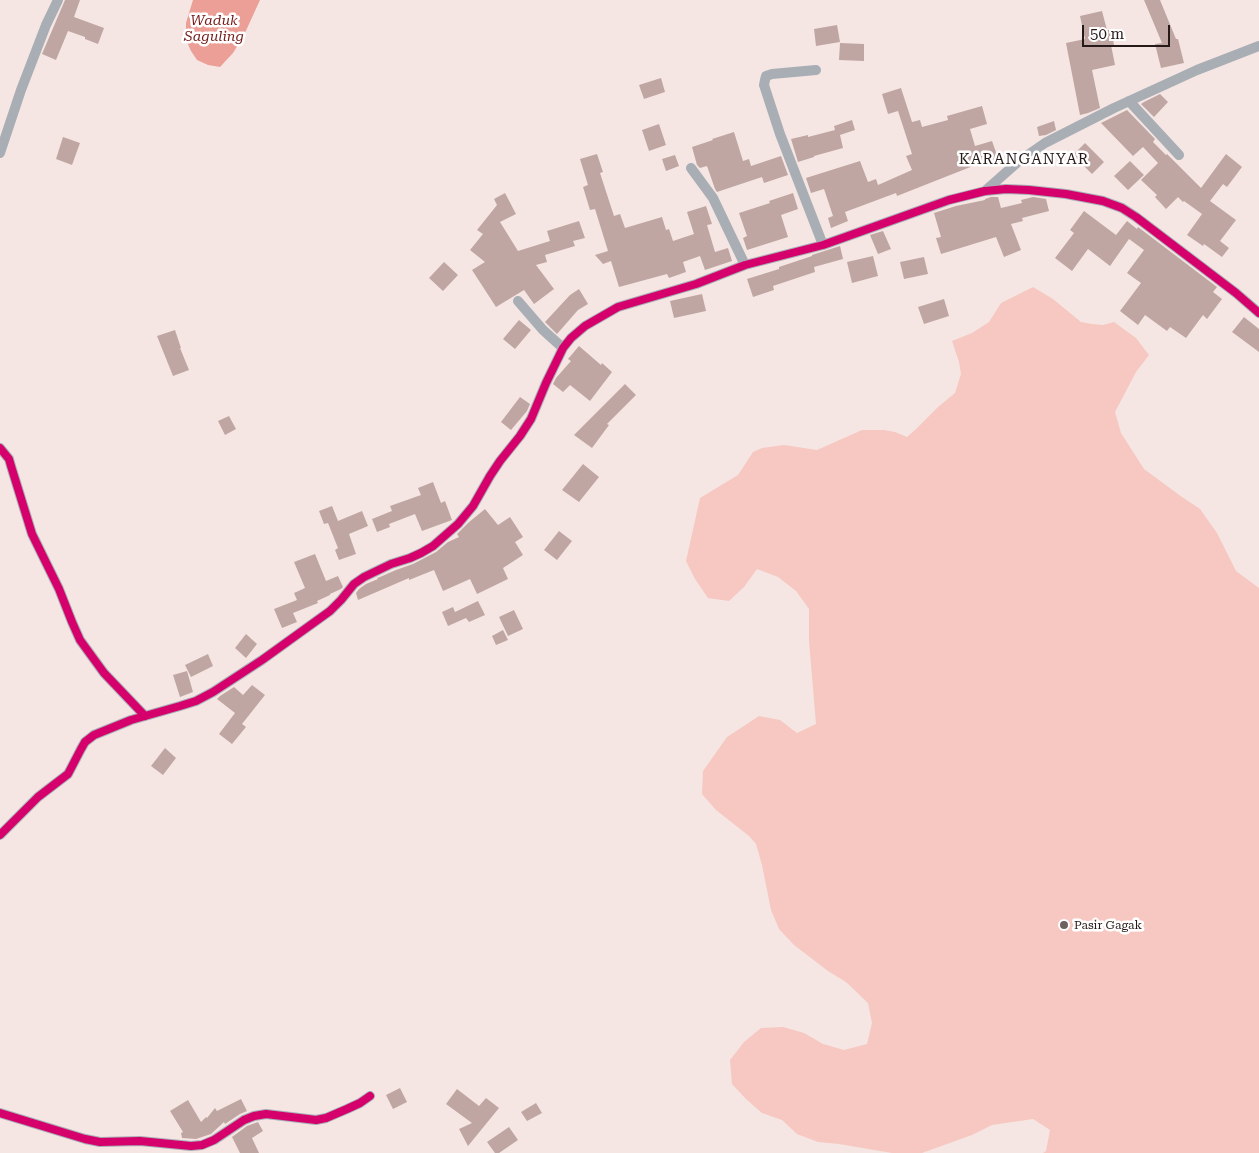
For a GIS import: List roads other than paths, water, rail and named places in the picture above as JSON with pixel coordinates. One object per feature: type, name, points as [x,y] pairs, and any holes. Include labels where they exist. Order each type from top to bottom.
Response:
[{"type":"street","points":[[0,153],[21,90],[46,25],[58,0]]},
{"type":"street","points":[[985,191],[1019,161],[1045,143],[1128,101],[1197,70],[1259,46]]},
{"type":"street","points":[[816,70],[772,74],[766,76],[764,85],[780,134],[823,245]]},
{"type":"street","points":[[1128,101],[1179,156]]},
{"type":"street","points":[[691,168],[712,198],[745,265]]},
{"type":"street","points":[[0,835],[38,797],[68,774],[80,749],[94,735],[131,720],[196,701],[213,692],[262,660],[330,611],[354,584],[364,577],[384,567],[410,558],[433,546],[458,524],[473,506],[500,461],[531,420],[563,348],[585,326],[618,307],[696,284],[745,265],[823,245],[948,200],[985,191],[1006,189],[1066,194],[1103,201],[1122,208],[1228,287],[1259,313]]},
{"type":"street","points":[[518,301],[543,330],[563,348]]},
{"type":"street","points":[[0,448],[12,466],[32,534],[59,589],[80,640],[104,672],[145,716]]},
{"type":"street","points":[[0,1114],[100,1142],[140,1141],[191,1146],[202,1145],[214,1140],[244,1120],[254,1116],[266,1114],[316,1120],[346,1110],[370,1096]]},
{"type":"water","name":"Waduk Saguling","points":[[193,0],[260,0],[244,35],[233,53],[220,67],[208,65],[197,60],[186,40],[186,23]]},
{"type":"place","name":"Pasir Gagak","points":[[1064,925]]},
{"type":"district","name":"KARANGANYAR","points":[[1024,160]]}]
